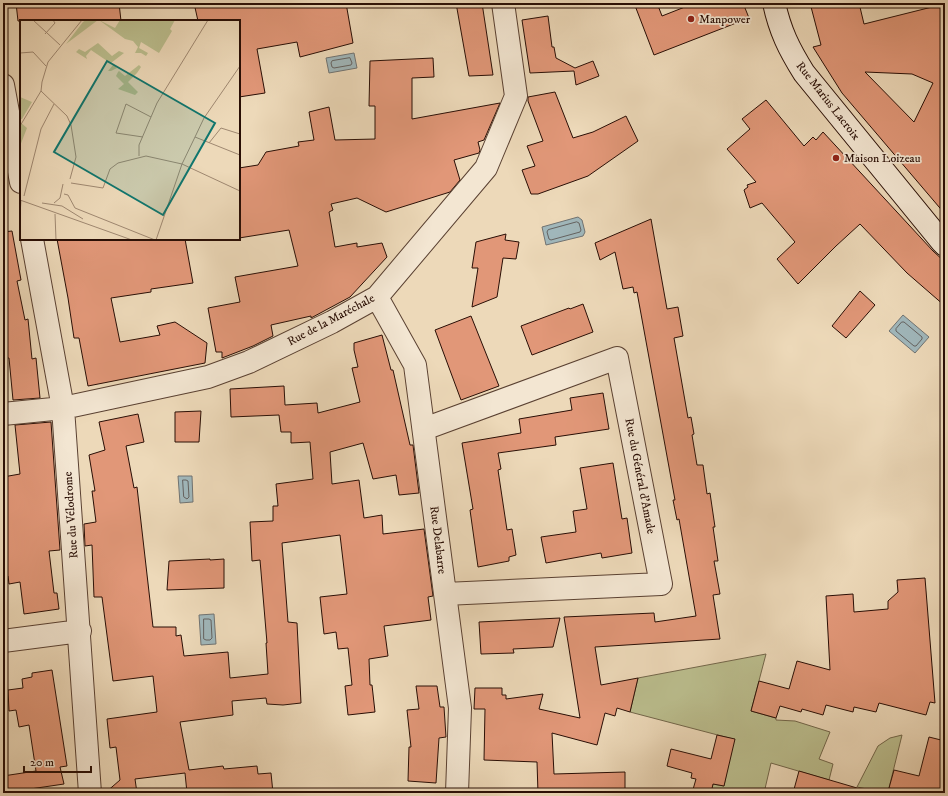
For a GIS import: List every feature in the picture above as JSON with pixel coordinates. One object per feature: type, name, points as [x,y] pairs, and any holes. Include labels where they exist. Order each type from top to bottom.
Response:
[{"type":"street","name":"Rue de la Maréchale","points":[[3,414],[63,408],[208,377],[249,362],[332,322],[376,297],[486,168],[516,96],[503,3]]},
{"type":"street","name":"Rue Marius Lacroix","points":[[774,3],[777,18],[788,46],[804,73],[945,245]]},
{"type":"street","points":[[3,85],[20,177]]},
{"type":"street","name":"Rue du Vélodrome","points":[[32,240],[63,408],[80,631],[90,793]]},
{"type":"street","name":"Rue Delabarre","points":[[376,297],[415,365],[460,708],[457,793]]},
{"type":"street","name":"Rue du Général d'Amade","points":[[424,429],[617,358],[661,584],[445,594]]},
{"type":"street","points":[[3,641],[80,631]]},
{"type":"green space","points":[[766,654],[751,711],[776,718],[776,720],[795,721],[830,732],[819,759],[833,764],[829,780],[771,763],[764,793],[711,793],[713,784],[724,786],[733,739],[630,712],[638,678]]},
{"type":"green space","points":[[902,735],[889,788],[909,793],[886,793],[857,787],[878,746],[890,738]]},
{"type":"water","points":[[354,53],[357,68],[329,73],[326,58]]},
{"type":"water","points":[[578,217],[582,220],[585,232],[583,236],[546,245],[542,227]]},
{"type":"water","points":[[903,315],[929,337],[915,353],[889,331]]},
{"type":"water","points":[[178,476],[192,476],[193,502],[180,503]]},
{"type":"water","points":[[214,614],[216,644],[201,645],[199,615]]},
{"type":"building","points":[[16,3],[37,3],[38,7],[72,3],[119,3],[121,20],[20,20],[18,21]]},
{"type":"building","points":[[194,3],[346,3],[353,43],[300,57],[297,42],[257,49],[265,93],[240,97],[240,20],[198,20]]},
{"type":"building","points":[[456,3],[482,3],[493,75],[469,76]]},
{"type":"building","points":[[634,3],[657,3],[662,16],[695,3],[723,3],[730,6],[743,3],[749,18],[654,55]]},
{"type":"building","points":[[810,3],[859,3],[864,24],[940,5],[942,10],[945,9],[945,214],[842,93],[813,47],[821,45]],"holes":[[[865,72],[912,74],[933,83],[914,122]]]},
{"type":"building","points":[[548,16],[552,47],[554,47],[556,58],[575,68],[593,61],[599,76],[576,85],[574,71],[530,73],[522,20]]},
{"type":"building","points":[[433,58],[434,77],[412,78],[412,119],[500,103],[484,140],[478,142],[480,150],[479,153],[454,160],[460,180],[450,192],[386,212],[357,198],[331,204],[333,210],[329,212],[335,247],[357,243],[357,247],[382,243],[387,257],[350,297],[311,318],[311,316],[271,325],[273,336],[253,346],[222,358],[222,352],[216,352],[208,308],[240,302],[235,277],[298,266],[289,230],[240,238],[240,168],[258,165],[266,152],[299,146],[298,142],[314,140],[309,112],[329,107],[335,140],[375,139],[375,106],[369,106],[370,61]]},
{"type":"building","points":[[555,92],[573,138],[593,132],[626,116],[638,141],[588,176],[538,194],[531,194],[522,170],[535,166],[527,146],[543,141],[528,101],[528,97]]},
{"type":"building","points":[[766,100],[804,146],[813,137],[816,140],[823,132],[933,251],[945,262],[945,306],[907,273],[860,224],[798,284],[777,259],[795,242],[762,203],[750,208],[744,190],[748,187],[747,185],[756,182],[727,149],[750,129],[742,119]]},
{"type":"building","points":[[651,219],[667,309],[678,307],[683,336],[674,338],[688,418],[691,417],[694,434],[692,435],[697,465],[703,465],[707,494],[710,493],[718,561],[714,561],[720,594],[713,595],[720,639],[595,647],[601,685],[638,678],[630,712],[617,708],[615,716],[605,713],[597,745],[552,733],[554,774],[625,772],[625,789],[538,793],[537,762],[484,760],[485,709],[474,709],[475,688],[502,688],[502,695],[506,695],[506,699],[543,694],[539,709],[580,718],[564,617],[654,613],[655,622],[696,616],[679,519],[677,520],[673,500],[675,500],[637,292],[634,293],[633,287],[623,289],[615,252],[600,260],[595,243]]},
{"type":"building","points":[[12,231],[21,280],[17,281],[25,320],[28,319],[32,359],[36,358],[40,398],[13,400],[9,358],[3,358],[3,232]]},
{"type":"building","points":[[506,234],[505,240],[519,242],[516,259],[503,258],[497,297],[472,307],[478,268],[472,268],[476,242]]},
{"type":"building","points":[[57,240],[185,240],[193,283],[151,289],[151,292],[111,298],[120,342],[160,335],[157,326],[175,322],[207,343],[205,363],[88,386],[79,338],[74,338]]},
{"type":"building","points":[[860,291],[875,305],[846,338],[832,326]]},
{"type":"building","points":[[583,304],[593,332],[532,355],[521,326]]},
{"type":"building","points":[[471,316],[499,386],[461,400],[435,330]]},
{"type":"building","points":[[382,335],[391,370],[393,370],[410,445],[413,445],[419,493],[399,495],[396,475],[373,479],[363,443],[330,452],[332,484],[359,480],[364,518],[382,515],[383,534],[424,529],[433,596],[428,597],[431,620],[384,626],[388,656],[369,659],[370,685],[372,685],[375,712],[348,715],[345,686],[352,685],[348,648],[338,649],[336,632],[324,634],[320,597],[347,594],[340,535],[282,543],[288,622],[297,623],[301,703],[283,705],[267,704],[266,698],[232,701],[233,715],[180,722],[189,770],[223,766],[224,769],[257,766],[258,774],[271,773],[273,793],[187,793],[185,773],[135,779],[137,793],[105,793],[120,780],[116,747],[110,748],[107,719],[157,712],[153,676],[113,681],[102,597],[94,597],[92,545],[85,546],[84,524],[96,522],[92,491],[95,491],[89,455],[105,450],[99,422],[138,414],[144,442],[126,446],[134,488],[137,487],[153,627],[176,627],[176,636],[181,635],[184,656],[228,652],[230,678],[268,674],[260,560],[252,561],[250,522],[273,521],[273,506],[278,506],[276,484],[313,479],[310,442],[291,443],[291,432],[281,432],[279,415],[231,417],[230,389],[284,386],[285,405],[317,403],[318,413],[360,402],[352,368],[358,367],[354,343]]},
{"type":"building","points":[[603,393],[609,429],[555,437],[556,445],[498,453],[501,469],[498,470],[507,530],[512,529],[516,555],[509,557],[509,561],[478,567],[470,510],[473,509],[462,443],[521,433],[519,419],[572,410],[570,398]]},
{"type":"building","points":[[201,411],[199,442],[175,442],[175,412]]},
{"type":"building","points":[[51,422],[60,550],[49,551],[54,593],[57,593],[59,609],[24,614],[20,582],[9,584],[8,576],[3,577],[3,477],[20,474],[15,425]]},
{"type":"building","points":[[613,463],[622,519],[627,518],[632,553],[602,558],[601,553],[546,563],[541,537],[576,532],[573,511],[587,509],[580,468]]},
{"type":"building","points":[[224,559],[224,588],[167,590],[169,561]]},
{"type":"building","points":[[925,578],[935,703],[930,702],[926,715],[879,703],[876,712],[854,707],[853,712],[826,705],[823,715],[802,709],[801,712],[780,706],[776,718],[751,711],[759,681],[789,689],[797,661],[830,670],[826,596],[853,594],[854,612],[888,609],[888,601],[898,592],[897,580]]},
{"type":"building","points":[[560,618],[553,647],[513,649],[514,653],[481,654],[479,622]]},
{"type":"building","points":[[52,670],[67,766],[60,767],[64,784],[3,793],[3,776],[36,771],[29,725],[19,727],[16,710],[9,711],[8,690],[23,688],[22,679],[32,677],[32,673]]},
{"type":"building","points":[[416,686],[437,686],[440,707],[444,707],[446,737],[439,738],[436,783],[408,781],[409,747],[411,747],[407,710],[419,709]]},
{"type":"building","points":[[717,735],[735,739],[724,786],[713,784],[711,793],[692,793],[696,779],[691,778],[692,773],[667,766],[671,749],[711,759]]},
{"type":"building","points":[[929,737],[945,741],[945,793],[909,793],[889,788],[894,770],[919,776]]},
{"type":"building","points":[[799,771],[857,788],[856,793],[793,793]]},
{"type":"place","name":"Manpower","points":[[691,19]]},
{"type":"place","name":"Maison Loizeau","points":[[836,158]]}]
